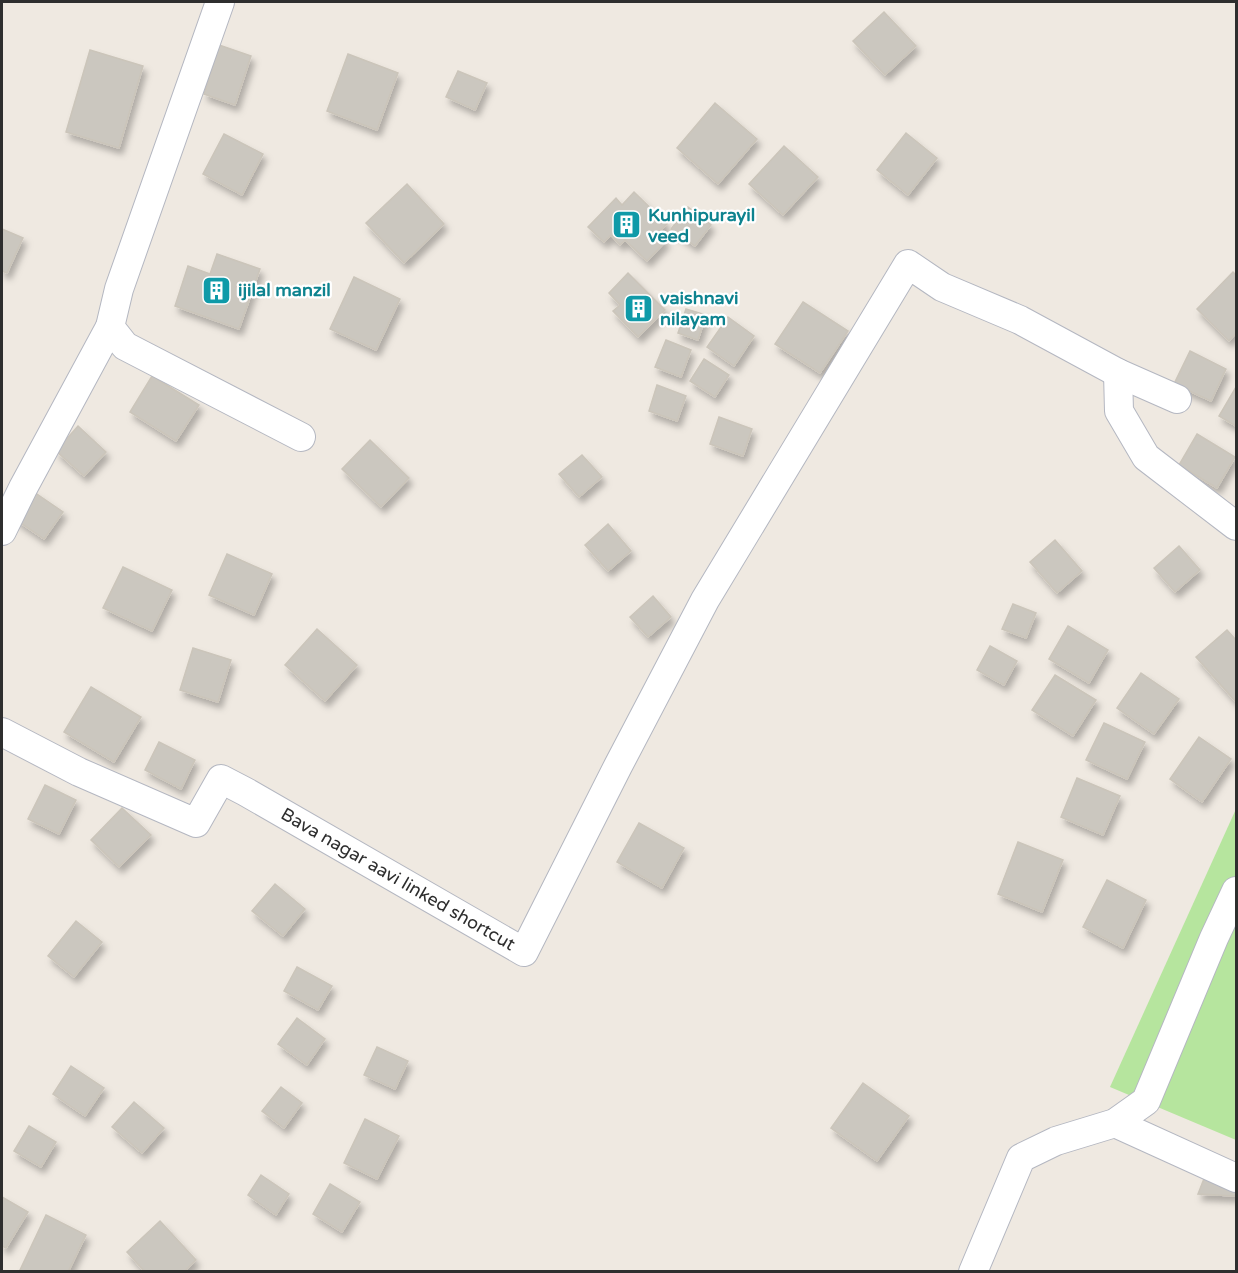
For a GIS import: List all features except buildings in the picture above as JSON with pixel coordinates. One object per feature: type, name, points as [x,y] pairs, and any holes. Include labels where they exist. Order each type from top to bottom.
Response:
[{"type":"street","points":[[2,531],[110,327],[118,289],[220,2]]},
{"type":"street","name":"Bava nagar aavi linked shortcut","points":[[2,732],[79,772],[196,823],[221,779],[524,952],[705,600],[908,264],[942,287],[1020,320],[1118,373]]},
{"type":"street","points":[[110,327],[125,346],[301,437]]},
{"type":"street","points":[[1177,399],[1118,373],[1119,411],[1146,457],[1236,526]]},
{"type":"street","points":[[973,1272],[1021,1158],[1056,1141],[1115,1123],[1146,1101],[1236,891]]},
{"type":"street","points":[[1115,1123],[1236,1178]]},
{"type":"green space","points":[[1236,809],[1236,1140],[1110,1087]]},
{"type":"place","name":"Kunhipurayil veed","points":[[627,225]]},
{"type":"place","name":"ijilal manzil","points":[[217,290]]},
{"type":"place","name":"vaishnavi nilayam","points":[[639,308]]}]
